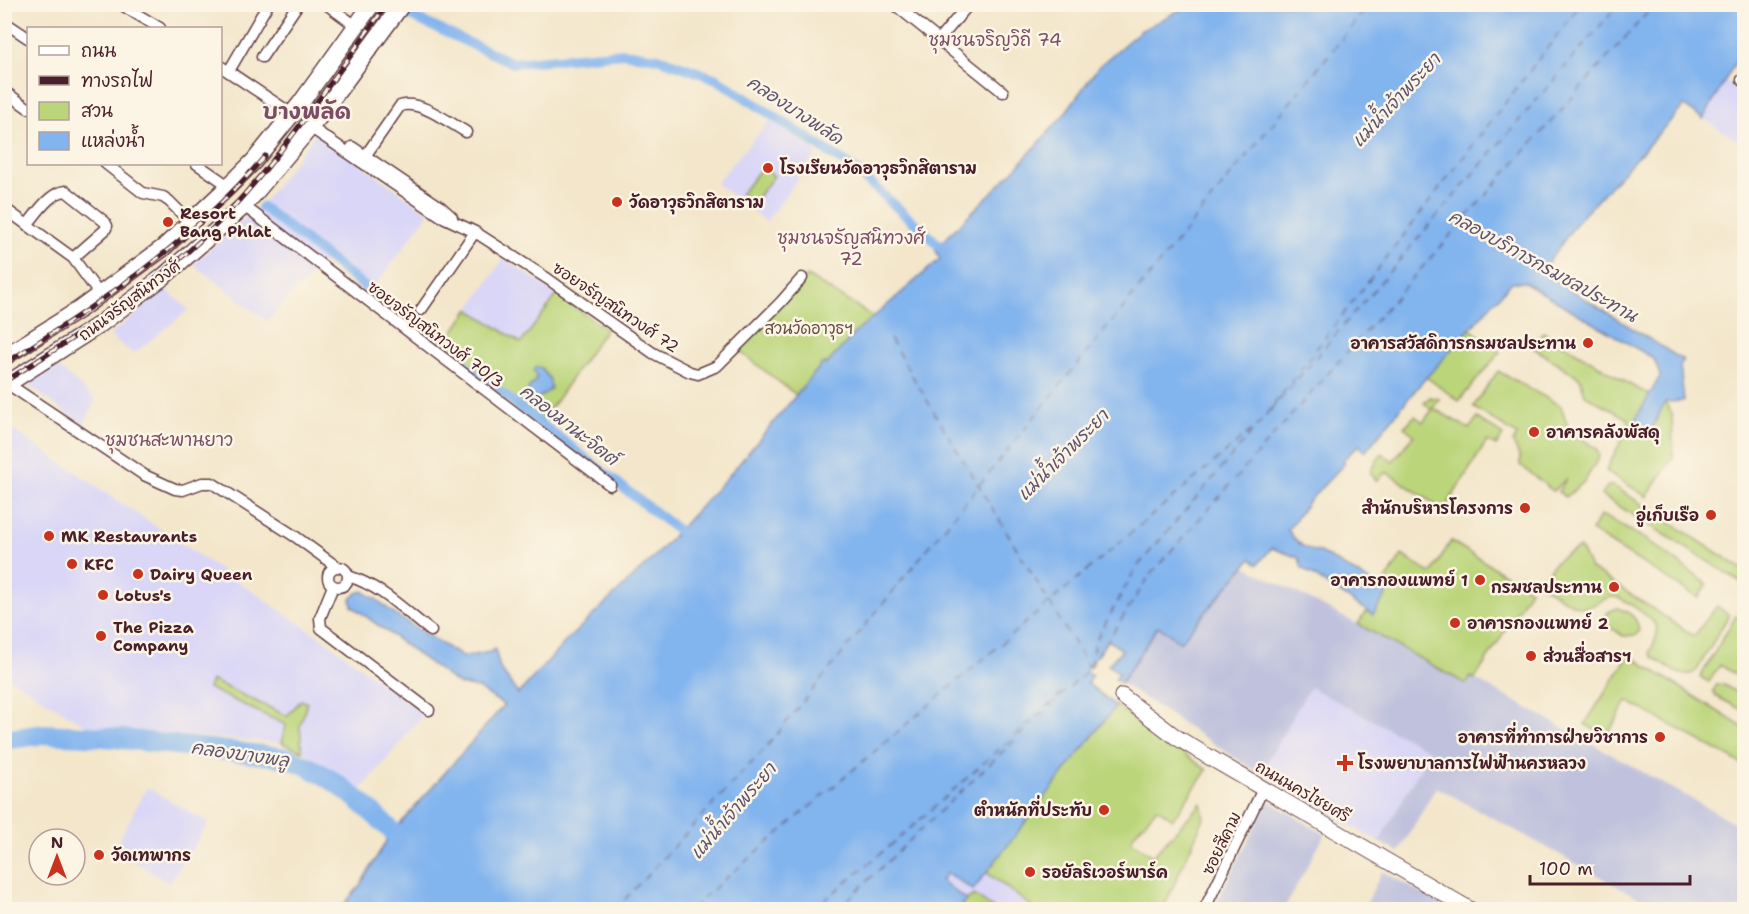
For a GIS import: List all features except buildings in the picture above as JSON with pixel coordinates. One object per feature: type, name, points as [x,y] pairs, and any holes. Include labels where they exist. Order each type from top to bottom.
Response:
[{"type":"main road","name":"ถนนจรัญสนิทวงศ์","points":[[6,385],[99,325],[163,277],[244,206],[313,124],[402,4]]},
{"type":"main road","name":"ถนนจรัญสนิทวงศ์","points":[[4,357],[100,295],[163,248],[191,223],[254,161],[292,114],[370,7]]},
{"type":"street","points":[[120,4],[158,27]]},
{"type":"street","points":[[268,4],[225,68],[292,114]]},
{"type":"street","points":[[262,57],[298,4]]},
{"type":"street","points":[[326,4],[356,26]]},
{"type":"street","points":[[894,4],[1003,92]]},
{"type":"street","points":[[938,41],[969,4]]},
{"type":"street","points":[[4,22],[27,37]]},
{"type":"street","points":[[4,91],[27,107]]},
{"type":"street","points":[[363,159],[400,106],[406,104],[422,107],[466,132]]},
{"type":"street","name":"ซอยจรัญสนิทวงศ์ 72","points":[[313,124],[441,216],[475,232],[548,279],[653,353],[678,367],[698,374],[717,366],[728,357],[802,278]]},
{"type":"street","points":[[107,165],[143,193],[163,197],[169,201],[191,223]]},
{"type":"street","points":[[198,165],[229,186]]},
{"type":"street","points":[[27,225],[53,196],[66,191],[107,226],[73,258]]},
{"type":"street","name":"ซอยจรัญสนิทวงศ์ 70/3","points":[[244,206],[610,485]]},
{"type":"street","points":[[4,208],[73,258],[100,295]]},
{"type":"street","points":[[421,310],[475,232]]},
{"type":"street","points":[[6,385],[144,475],[175,489],[183,490],[202,483],[212,483],[296,537],[337,567],[343,568],[348,576],[366,582],[378,590],[431,632]]},
{"type":"street","points":[[337,567],[331,570],[328,576],[333,586],[339,588],[345,585],[348,576]]},
{"type":"street","points":[[333,586],[320,618],[321,628],[429,710]]},
{"type":"street","name":"ถนนนครไชยศรี","points":[[1122,696],[1176,737],[1471,909]]},
{"type":"street","name":"ซอยสีคาม","points":[[1204,909],[1263,789]]},
{"type":"shaded area","points":[[1725,81],[1744,92],[1744,144],[1703,119]]},
{"type":"shaded area","name":"โรงเรียนวัดอาวุธวิกสิตาราม","points":[[772,118],[817,153],[766,222],[716,183]]},
{"type":"shaded area","points":[[316,133],[429,213],[373,289],[329,256],[267,321],[193,264],[262,204]]},
{"type":"shaded area","points":[[504,258],[557,295],[521,344],[469,310]]},
{"type":"shaded area","points":[[166,289],[189,310],[133,354],[110,335]]},
{"type":"shaded area","points":[[58,367],[96,400],[83,426],[27,384]]},
{"type":"shaded area","points":[[4,424],[324,640],[424,714],[361,790],[302,751],[282,743],[88,727],[5,675]]},
{"type":"shaded area","points":[[1245,566],[1396,644],[1466,684],[1471,677],[1744,828],[1744,909],[1659,909],[1436,787],[1399,852],[1379,842],[1430,751],[1310,687],[1260,774],[1121,683],[1158,625],[1180,641]]},
{"type":"shaded area","name":"โรงพยาบาลการไฟฟ้านครหลวง","points":[[1310,687],[1430,751],[1379,842],[1260,774]]},
{"type":"shaded area","points":[[147,787],[209,823],[169,883],[114,849]]},
{"type":"shaded area","points":[[1268,801],[1325,834],[1284,909],[1213,909]]},
{"type":"shaded area","name":"รอยัลริเวอร์พาร์ค","points":[[1014,836],[1133,909],[959,909],[966,900],[941,880],[947,873],[973,890]]},
{"type":"shaded area","points":[[1382,871],[1442,905],[1440,909],[1364,909]]},
{"type":"green space","points":[[762,167],[774,176],[753,203],[741,194]]},
{"type":"green space","name":"สวนวัดอาวุธฯ","points":[[807,276],[874,317],[855,333],[826,365],[823,363],[796,395],[738,350]]},
{"type":"green space","points":[[557,295],[606,329],[542,421],[444,345],[469,309],[521,343]]},
{"type":"green space","points":[[1469,328],[1500,352],[1459,401],[1426,377]]},
{"type":"green space","points":[[1543,332],[1634,387],[1665,402],[1672,414],[1673,457],[1647,497],[1606,471],[1629,425],[1628,419],[1585,395],[1580,378],[1532,347]]},
{"type":"green space","points":[[1498,371],[1561,406],[1569,430],[1597,449],[1599,457],[1585,481],[1566,497],[1558,492],[1567,478],[1553,491],[1520,465],[1520,458],[1513,442],[1517,435],[1473,407]]},
{"type":"green space","points":[[1430,397],[1439,399],[1433,408],[1469,429],[1477,418],[1503,435],[1496,446],[1487,441],[1444,510],[1386,472],[1377,481],[1371,474],[1371,469],[1382,453],[1393,461],[1414,435],[1404,427],[1415,416],[1423,422],[1432,410],[1424,403]]},
{"type":"green space","points":[[1608,486],[1614,486],[1744,570],[1744,584],[1601,495]]},
{"type":"green space","points":[[1601,515],[1647,540],[1707,584],[1698,598],[1591,531]]},
{"type":"green space","points":[[1451,541],[1530,590],[1475,679],[1471,677],[1466,684],[1358,624],[1402,555],[1431,574]]},
{"type":"green space","points":[[1580,548],[1590,568],[1694,636],[1717,606],[1729,615],[1697,670],[1692,674],[1680,674],[1652,657],[1650,652],[1657,636],[1656,626],[1643,613],[1624,600],[1610,597],[1589,607],[1580,607],[1540,584],[1556,562],[1566,554]]},
{"type":"green space","points":[[1617,608],[1626,611],[1635,619],[1639,631],[1636,635],[1623,636],[1607,625],[1605,617],[1608,612]]},
{"type":"green space","points":[[1736,616],[1744,621],[1744,680],[1720,665],[1709,682],[1700,677]]},
{"type":"green space","points":[[1629,655],[1744,728],[1744,765],[1627,701],[1606,737],[1585,724]]},
{"type":"green space","points":[[211,680],[287,716],[301,700],[307,703],[300,726],[302,751],[282,743],[286,725],[208,688]]},
{"type":"green space","points":[[1717,684],[1724,685],[1744,697],[1744,711],[1715,696],[1713,691]]},
{"type":"green space","points":[[1116,706],[1207,770],[1173,819],[1157,808],[1135,833],[1131,841],[1153,856],[1201,803],[1204,818],[1163,909],[1133,909],[1126,905],[1123,910],[1035,909],[986,872]]},
{"type":"green space","points":[[974,895],[994,909],[959,910],[966,900]]},
{"type":"water","points":[[1189,5],[1744,5],[1744,47],[1703,119],[1684,106],[1578,221],[1544,268],[1548,270],[1545,274],[1683,360],[1680,365],[1684,401],[1665,402],[1649,436],[1632,425],[1660,376],[1655,361],[1524,282],[1512,282],[1417,388],[1365,452],[1359,445],[1343,460],[1345,463],[1308,502],[1288,530],[1305,547],[1320,552],[1388,592],[1373,615],[1302,568],[1299,558],[1272,548],[1258,564],[1251,559],[1180,642],[1158,626],[1121,683],[1115,679],[1119,673],[1108,665],[1122,650],[1108,640],[1085,671],[1092,676],[1087,683],[1116,706],[973,890],[947,873],[941,880],[966,900],[959,909],[340,909],[359,887],[388,838],[504,705],[478,688],[458,684],[352,606],[351,599],[363,591],[398,617],[463,657],[495,649],[500,668],[518,694],[567,640],[654,557],[732,472],[823,363],[826,365],[855,333],[940,259],[935,249],[1018,166],[1063,116],[1099,66],[1140,31]]},
{"type":"water","points":[[536,367],[541,368],[550,379],[551,389],[540,397],[531,398],[528,393],[529,387],[537,377],[533,371]]},
{"type":"waterway","name":"คลองบางพลัด","points":[[384,4],[513,63],[623,53],[658,58],[717,79],[853,168],[949,254]]},
{"type":"waterway","name":"คลองมานะจิตต์","points":[[262,207],[688,538]]},
{"type":"waterway","name":"คลองบางพลู","points":[[4,740],[44,734],[105,737],[288,758],[314,769],[338,784],[414,849]]},
{"type":"ferry route","points":[[615,910],[768,745],[1370,4]]},
{"type":"ferry route","points":[[694,910],[698,902],[1259,424],[1581,4]]},
{"type":"ferry route","points":[[1270,411],[1619,4]]},
{"type":"ferry route","points":[[837,910],[1090,668],[1150,575],[1655,4]]},
{"type":"ferry route","points":[[890,339],[1089,668]]},
{"type":"ferry route","points":[[1090,666],[1095,642],[1136,568],[1255,429]]},
{"type":"ferry route","points":[[813,910],[898,839],[1066,690]]},
{"type":"railway","points":[[4,382],[114,310],[176,262],[207,234],[236,204],[289,140],[387,4]]},
{"type":"railway","points":[[4,364],[109,295],[175,244],[236,188],[265,156]]},
{"type":"place","name":"โรงเรียนวัดอาวุธวิกสิตาราม","points":[[768,168]]},
{"type":"place","name":"วัดอาวุธวิกสิตาราม","points":[[617,202]]},
{"type":"place","name":"Resort Bang Phlat","points":[[168,222]]},
{"type":"place","name":"อาคารสวัสดิการกรมชลประทาน","points":[[1588,343]]},
{"type":"place","name":"อาคารคลังพัสดุ","points":[[1534,432]]},
{"type":"place","name":"สำนักบริหารโครงการ","points":[[1525,508]]},
{"type":"place","name":"อู่เก็บเรือ","points":[[1711,515]]},
{"type":"place","name":"MK Restaurants","points":[[49,536]]},
{"type":"place","name":"KFC","points":[[72,564]]},
{"type":"place","name":"Dairy Queen","points":[[138,574]]},
{"type":"place","name":"อาคารกองแพทย์ 1","points":[[1480,580]]},
{"type":"place","name":"กรมชลประทาน","points":[[1614,587]]},
{"type":"place","name":"Lotus's","points":[[103,595]]},
{"type":"place","name":"อาคารกองแพทย์ 2","points":[[1455,623]]},
{"type":"place","name":"The Pizza Company","points":[[101,636]]},
{"type":"place","name":"ส่วนสื่อสารฯ","points":[[1531,656]]},
{"type":"place","name":"อาคารที่ทำการฝ่ายวิชาการ","points":[[1660,737]]},
{"type":"place","name":"โรงพยาบาลการไฟฟ้านครหลวง","points":[[1345,763]]},
{"type":"place","name":"ตำหนักที่ประทับ","points":[[1104,810]]},
{"type":"place","name":"วัดเทพากร","points":[[99,855]]},
{"type":"place","name":"รอยัลริเวอร์พาร์ค","points":[[1030,872]]},
{"type":"district","name":"ชุมชนจริญวิถี 74","points":[[995,40]]},
{"type":"district","name":"บางพลัด","points":[[307,111]]},
{"type":"district","name":"ชุมชนจรัญสนิทวงศ์ 72","points":[[851,248]]},
{"type":"district","name":"ชุมชนสะพานยาว","points":[[169,440]]},
{"type":"water label","name":"แม่น้ำเจ้าพระยา","points":[[1396,100]]},
{"type":"water label","name":"คลองบริการกรมชลประทาน","points":[[1543,266]]},
{"type":"water label","name":"แม่น้ำเจ้าพระยา","points":[[1063,455]]},
{"type":"water label","name":"แม่น้ำเจ้าพระยา","points":[[733,811]]}]
